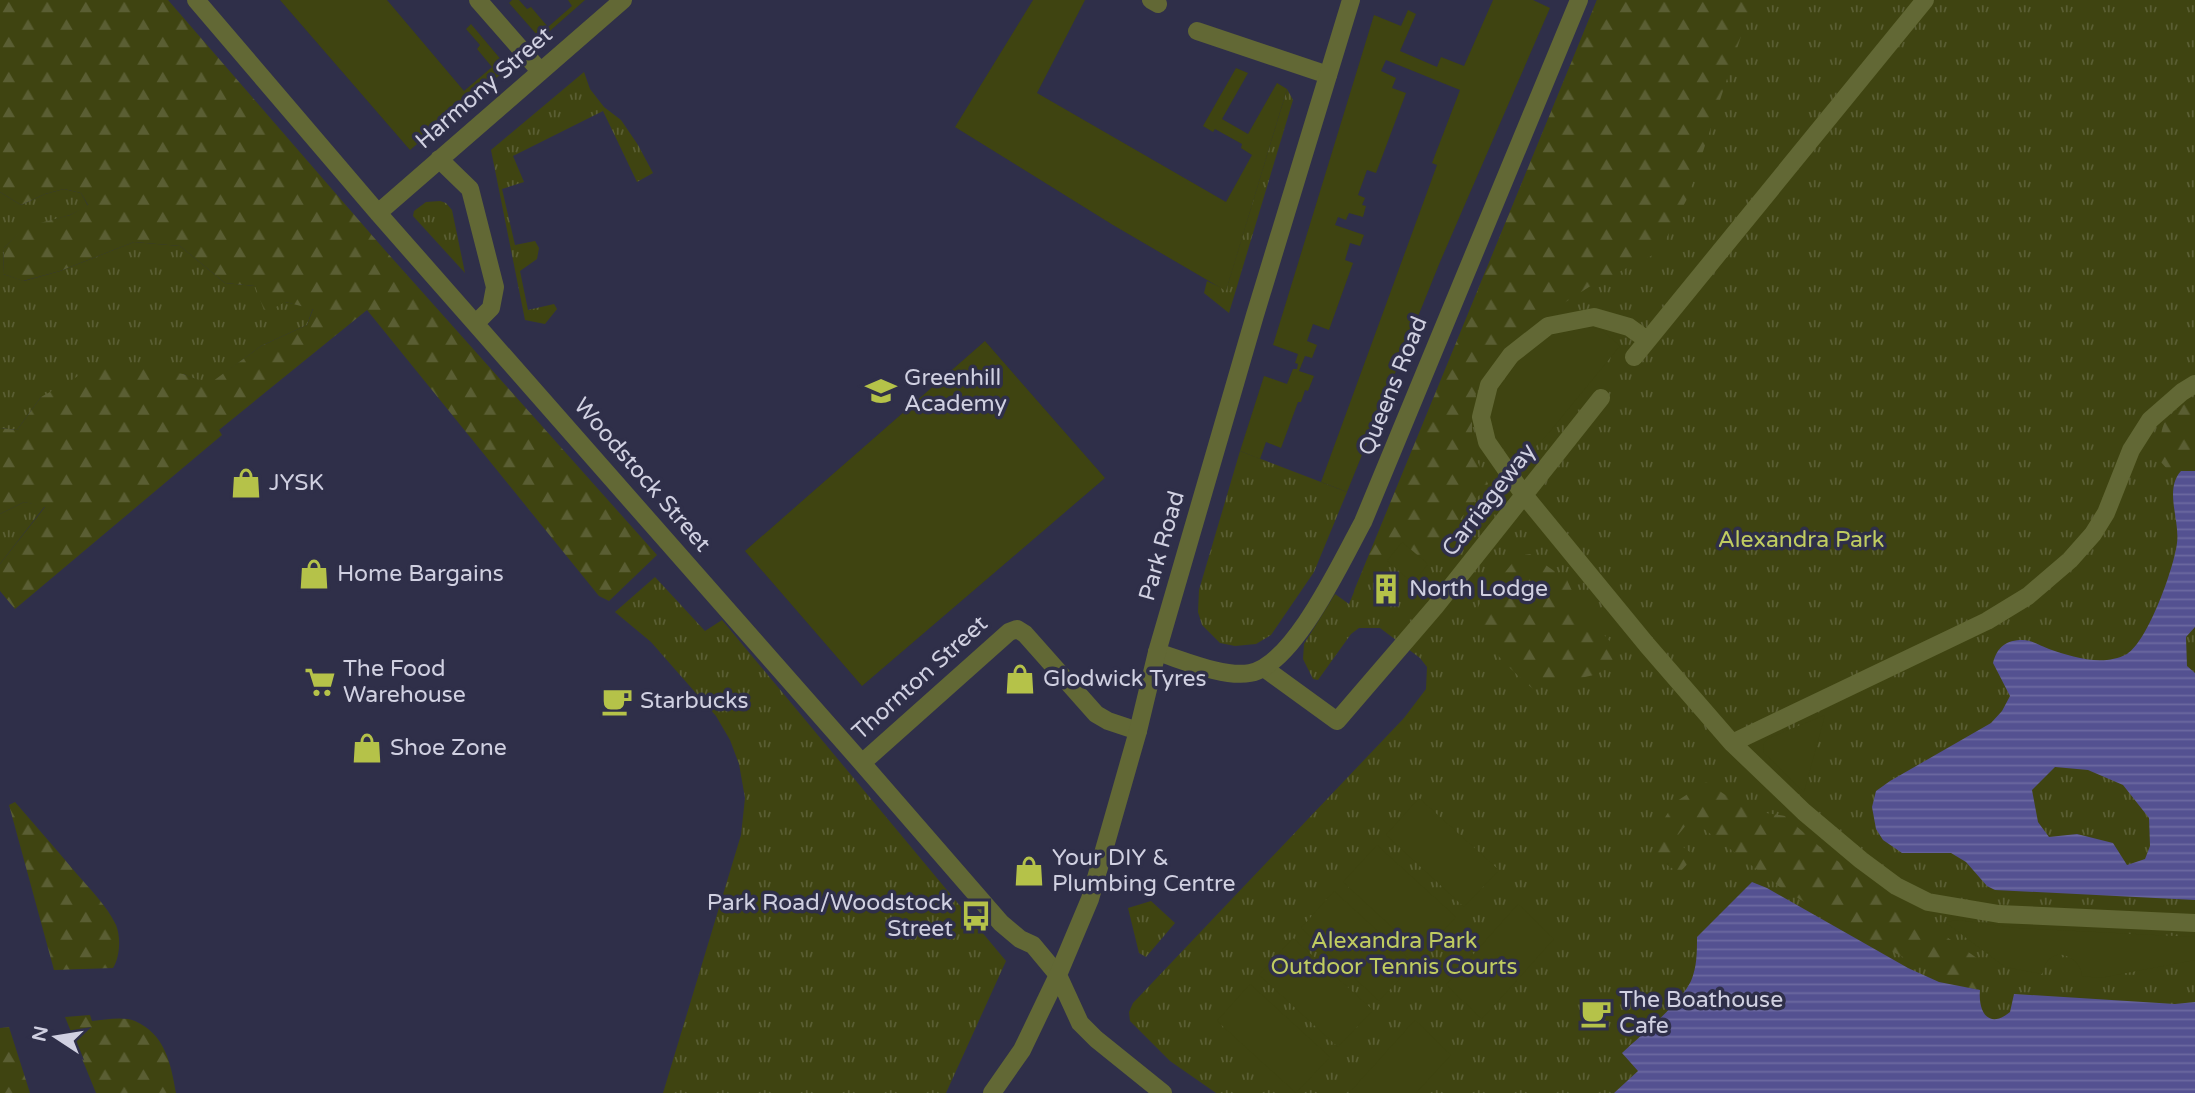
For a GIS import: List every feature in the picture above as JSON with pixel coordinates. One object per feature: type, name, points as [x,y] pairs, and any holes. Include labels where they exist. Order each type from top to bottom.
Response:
[{"type":"street","name":"Woodstock Street","points":[[196,0],[378,213],[1001,923],[1020,939],[1033,945],[1058,975],[1080,1023],[1163,1093]]},
{"type":"street","points":[[478,0],[540,71]]},
{"type":"street","name":"Harmony Street","points":[[378,213],[623,0]]},
{"type":"street","name":"Park Road","points":[[992,1093],[1022,1049],[1058,975],[1090,899],[1138,731],[1157,652],[1351,0]]},
{"type":"street","name":"Queens Road","points":[[1264,668],[1292,642],[1325,593],[1363,522],[1579,0]]},
{"type":"street","points":[[1634,357],[1924,0]]},
{"type":"street","points":[[1197,31],[1328,75]]},
{"type":"street","points":[[439,159],[470,189],[495,287],[491,308],[476,323]]},
{"type":"street","points":[[1647,340],[1629,327],[1594,317],[1548,326],[1511,355],[1489,385],[1482,417],[1487,442],[1524,495],[1647,645],[1732,743],[1804,812],[1861,860],[1896,886],[1928,902],[1999,914],[2195,923]]},
{"type":"street","points":[[1732,743],[1987,621],[2028,596],[2070,560],[2093,534],[2106,513],[2131,450],[2150,420],[2195,384]]},
{"type":"street","name":"Carriageway","points":[[1264,668],[1337,721],[1435,607],[1601,398]]},
{"type":"street","name":"Thornton Street","points":[[863,763],[1009,632],[1017,629],[1025,634],[1096,714],[1138,731]]},
{"type":"street","points":[[1157,652],[1228,673],[1249,674],[1264,668]]},
{"type":"green space","points":[[0,0],[168,0],[383,248],[657,555],[609,601],[599,596],[367,310],[219,430],[222,435],[15,609],[0,591],[0,564],[45,507],[24,502],[0,514],[0,428],[17,430],[41,397],[89,370],[132,364],[183,374],[209,384],[261,346],[307,325],[313,309],[285,302],[265,313],[255,286],[225,283],[180,246],[134,242],[60,271],[23,281],[3,274],[4,248],[25,227],[70,215],[88,205],[81,193],[64,189],[21,205],[0,192]]},
{"type":"green space","points":[[280,0],[387,0],[464,91],[492,67],[477,49],[480,45],[466,29],[471,24],[503,62],[504,68],[501,74],[410,150]]},
{"type":"green space","points":[[519,0],[527,9],[531,7],[548,27],[572,6],[568,0],[585,0],[543,37],[538,36],[509,3]]},
{"type":"green space","points":[[1033,0],[1085,0],[1037,93],[1226,202],[1252,155],[1241,148],[1242,144],[1215,129],[1213,132],[1203,126],[1236,68],[1248,73],[1222,119],[1248,134],[1277,83],[1287,89],[1226,291],[955,127]]},
{"type":"green space","points":[[1493,0],[1533,0],[1550,8],[1440,262],[1347,492],[1321,482],[1437,165],[1432,163],[1460,90],[1386,60],[1381,71],[1396,78],[1392,88],[1406,93],[1376,173],[1367,170],[1358,195],[1365,198],[1362,205],[1366,206],[1363,217],[1349,213],[1346,220],[1338,217],[1335,225],[1364,235],[1360,246],[1350,243],[1345,260],[1353,263],[1329,330],[1313,324],[1307,341],[1317,345],[1312,358],[1305,356],[1299,371],[1314,376],[1308,391],[1305,390],[1301,402],[1298,402],[1281,448],[1266,442],[1260,459],[1240,451],[1264,376],[1287,384],[1293,369],[1297,369],[1298,364],[1295,363],[1298,354],[1273,345],[1374,15],[1401,26],[1408,10],[1416,14],[1400,51],[1437,67],[1441,57],[1464,66]]},
{"type":"green space","name":"Alexandra Park","points":[[1597,0],[2195,0],[2195,1093],[1216,1093],[1170,1061],[1130,1021],[1129,1012],[1133,1003],[1404,718],[1426,689],[1427,667],[1420,658],[1380,628],[1359,628],[1351,634],[1318,680],[1313,679],[1303,659],[1304,644],[1335,594],[1349,604]]},
{"type":"green space","points":[[1597,0],[1753,0],[1688,197],[1659,252],[1589,287],[1510,338],[1485,370],[1472,404],[1472,450],[1488,484],[1443,541],[1429,546],[1419,557],[1402,543],[1359,594],[1354,591]]},
{"type":"green space","points":[[584,72],[590,89],[604,107],[621,120],[653,173],[637,182],[603,111],[513,156],[524,182],[502,189],[515,245],[535,241],[539,248],[537,259],[520,271],[528,310],[554,304],[557,309],[545,324],[525,320],[491,150]]},
{"type":"green space","points":[[1287,89],[1293,100],[1229,313],[1204,293],[1207,281],[1226,290]]},
{"type":"green space","points":[[64,189],[81,193],[88,206],[70,215],[25,228],[4,248],[3,274],[24,281],[60,271],[134,242],[180,246],[225,283],[255,286],[285,302],[313,308],[307,325],[261,346],[209,385],[183,374],[41,397],[17,430],[0,428],[0,192],[21,205]]},
{"type":"green space","points":[[440,201],[452,210],[465,273],[413,216],[414,211],[426,202]]},
{"type":"green space","points":[[1590,327],[1602,330],[1620,346],[1532,450],[1517,454],[1504,450],[1494,441],[1491,426],[1495,394],[1519,359],[1550,335]]},
{"type":"green space","points":[[985,341],[1105,478],[862,686],[745,551]]},
{"type":"green space","points":[[2195,399],[2195,471],[2181,471],[2175,478],[2160,461],[2162,431],[2173,412]]},
{"type":"green space","points":[[1240,451],[1347,492],[1314,572],[1271,635],[1256,644],[1235,646],[1220,643],[1202,625],[1198,612],[1199,590]]},
{"type":"green space","points":[[24,502],[45,506],[0,564],[0,514]]},
{"type":"green space","points":[[1402,542],[1428,564],[1413,583],[1387,561]]},
{"type":"green space","points":[[1530,554],[1567,580],[1579,606],[1620,653],[1598,674],[1533,689],[1485,640],[1473,621],[1479,605],[1518,556]]},
{"type":"green space","points":[[655,577],[705,631],[722,620],[1006,961],[946,1093],[663,1093],[741,835],[745,798],[739,764],[730,740],[716,716],[651,642],[615,612]]},
{"type":"green space","points":[[1825,715],[1804,792],[1764,753],[1763,744],[1769,738]]},
{"type":"green space","points":[[1706,782],[1748,810],[1785,816],[1829,855],[1984,963],[1980,990],[1939,982],[1935,973],[1861,936],[1781,888],[1691,819],[1674,840],[1695,856],[1679,873],[1654,856],[1656,832],[1674,803]]},
{"type":"green space","points":[[1419,798],[1499,870],[1464,907],[1386,835]]},
{"type":"green space","points":[[15,802],[112,918],[118,930],[119,941],[113,968],[54,970],[9,805]]},
{"type":"green space","points":[[1377,845],[1456,917],[1421,954],[1343,882]]},
{"type":"green space","name":"Alexandra Park Outdoor Tennis Courts","points":[[1334,891],[1414,964],[1379,1001],[1301,928]]},
{"type":"green space","points":[[1151,901],[1175,923],[1146,957],[1139,953],[1128,908]]},
{"type":"green space","points":[[1518,904],[1554,939],[1482,1019],[1446,985]]},
{"type":"green space","points":[[1958,920],[2017,928],[2195,937],[2195,960],[2100,978],[2082,976],[2078,964],[2068,957],[2057,955],[2046,963],[2042,974],[2005,967],[1945,922]]},
{"type":"green space","points":[[1293,938],[1373,1010],[1338,1047],[1259,975]]},
{"type":"green space","points":[[1250,984],[1330,1057],[1296,1093],[1217,1021]]},
{"type":"green space","points":[[90,1015],[92,1021],[135,1021],[153,1034],[169,1061],[176,1093],[96,1093],[65,1017]]},
{"type":"green space","points":[[1415,1020],[1451,1055],[1416,1093],[1349,1093]]},
{"type":"green space","points":[[9,1027],[30,1093],[0,1093],[0,1028]]},
{"type":"shaded area","points":[[2181,471],[2195,471],[2195,627],[2186,637],[2187,666],[2195,673],[2195,900],[1995,890],[1987,886],[1966,862],[1951,853],[1902,853],[1883,840],[1876,829],[1872,807],[1876,791],[1991,723],[2002,711],[2010,696],[1993,663],[2003,646],[2012,641],[2026,640],[2068,655],[2098,660],[2118,658],[2135,647],[2159,603],[2175,554],[2177,534],[2173,496],[2176,479]],"holes":[[[2055,767],[2088,770],[2123,785],[2149,818],[2150,846],[2145,859],[2127,865],[2113,843],[2077,834],[2049,837],[2038,822],[2032,790]]]},
{"type":"shaded area","points":[[1752,882],[1908,968],[1939,982],[1980,990],[1983,1011],[1990,1018],[1996,1019],[2010,1012],[2014,994],[2175,1004],[2195,1002],[2195,1093],[1614,1093],[1638,1071],[1622,1053],[1669,1009],[1691,981],[1696,965],[1697,937]]},
{"type":"place","name":"Greenhill Academy","points":[[881,391]]},
{"type":"place","name":"JYSK","points":[[246,483]]},
{"type":"place","name":"Home Bargains","points":[[314,574]]},
{"type":"place","name":"North Lodge","points":[[1386,589]]},
{"type":"place","name":"Glodwick Tyres","points":[[1020,679]]},
{"type":"place","name":"The Food Warehouse","points":[[320,682]]},
{"type":"place","name":"Starbucks","points":[[617,701]]},
{"type":"place","name":"Shoe Zone","points":[[367,748]]},
{"type":"place","name":"Your DIY & Plumbing Centre","points":[[1029,871]]},
{"type":"place","name":"Park Road/Woodstock Street","points":[[976,916]]},
{"type":"place","name":"The Boathouse Cafe","points":[[1596,1013]]}]
